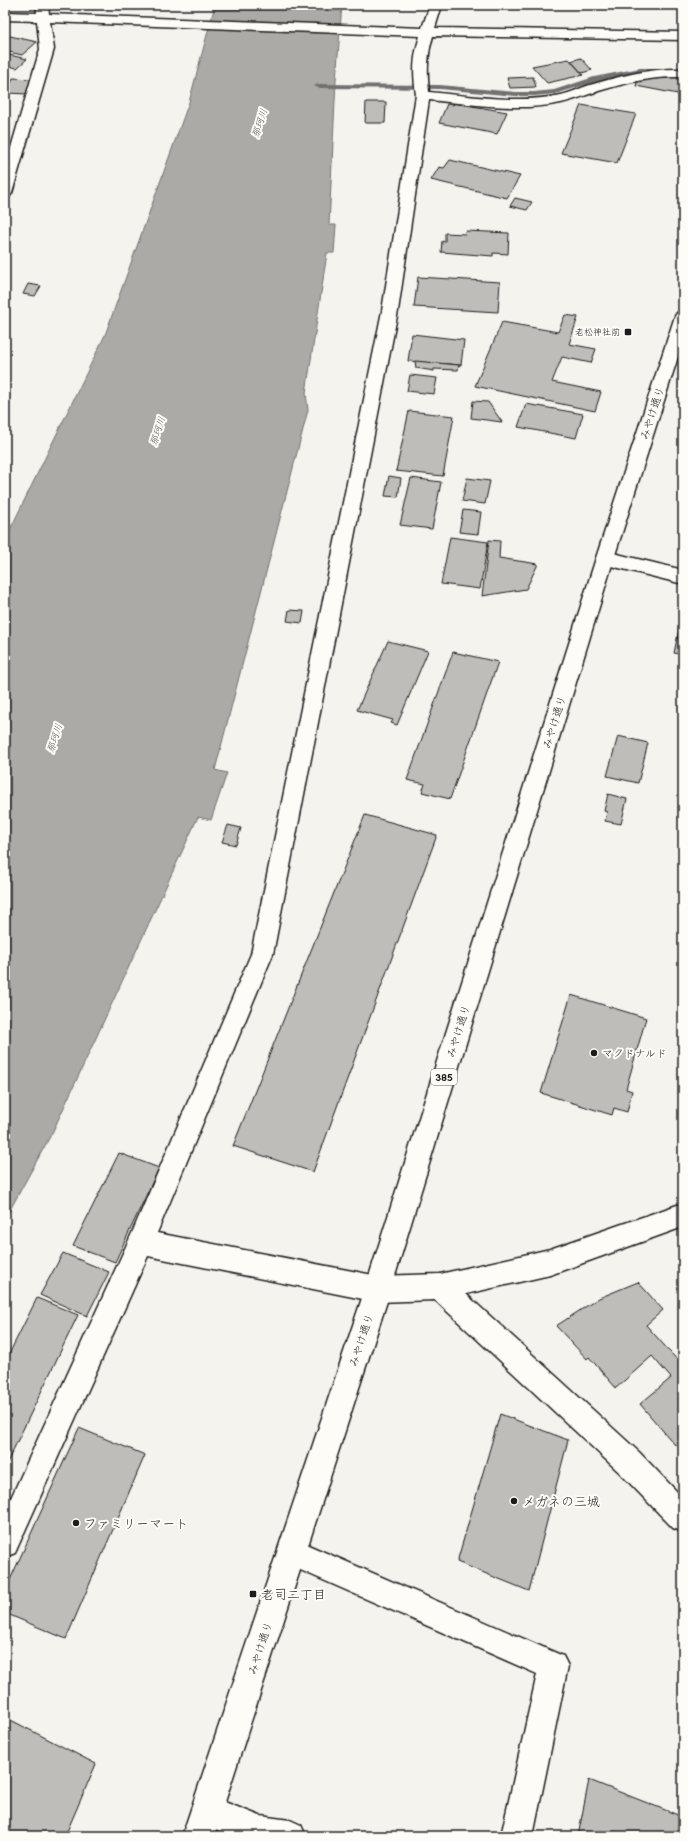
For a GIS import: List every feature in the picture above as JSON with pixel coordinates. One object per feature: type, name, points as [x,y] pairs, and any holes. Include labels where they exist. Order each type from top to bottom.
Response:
[{"type":"main road","points":[[5,1543],[141,1242],[262,954],[390,311],[423,95],[420,72],[421,32],[436,5]]},
{"type":"main road","points":[[5,193],[12,147],[47,49],[43,11]]},
{"type":"main road","points":[[5,16],[43,11],[186,22],[421,32],[683,36]]},
{"type":"main road","points":[[423,95],[492,101],[539,102],[556,100],[602,86],[658,72],[683,73]]},
{"type":"main road","name":"みやけ通り","points":[[202,1823],[378,1289],[605,558],[683,316]]},
{"type":"main road","points":[[605,558],[683,577]]},
{"type":"main road","points":[[141,1242],[378,1289],[440,1287],[550,1262],[683,1215]]},
{"type":"main road","points":[[440,1287],[629,1462],[683,1518]]},
{"type":"main road","points":[[292,1552],[553,1666],[517,1836]]},
{"type":"main road","points":[[202,1823],[290,1836]]},
{"type":"water","name":"那珂川","points":[[215,5],[342,5],[336,80],[329,225],[336,225],[334,253],[327,253],[306,393],[308,410],[215,770],[227,773],[211,820],[198,817],[53,1131],[5,1219],[5,540],[105,335],[189,102]]},
{"type":"building","points":[[10,36],[37,42],[22,55],[5,51],[5,41]]},
{"type":"building","points":[[5,54],[27,59],[17,68],[5,65]]},
{"type":"building","points":[[581,58],[592,70],[582,73],[571,61]]},
{"type":"building","points":[[569,59],[583,75],[547,83],[532,66]]},
{"type":"building","points":[[533,77],[536,87],[510,88],[507,78]]},
{"type":"building","points":[[683,77],[683,95],[636,86],[637,82],[651,78]]},
{"type":"building","points":[[13,78],[32,79],[27,94],[7,93]]},
{"type":"building","points":[[366,102],[386,102],[385,123],[365,123]]},
{"type":"building","points":[[455,103],[507,112],[497,134],[439,123],[447,104],[453,105]]},
{"type":"building","points":[[581,105],[636,114],[617,163],[561,153]]},
{"type":"building","points":[[450,160],[520,176],[507,198],[431,180],[439,167],[444,168]]},
{"type":"building","points":[[515,198],[532,202],[527,210],[510,206]]},
{"type":"building","points":[[466,231],[509,233],[508,254],[493,253],[493,256],[441,252],[442,241],[445,242],[445,233],[465,234]]},
{"type":"building","points":[[418,277],[500,282],[498,312],[414,307]]},
{"type":"building","points":[[28,284],[41,286],[35,296],[23,294]]},
{"type":"building","points":[[565,315],[578,317],[569,344],[596,349],[591,363],[562,357],[552,382],[601,392],[595,411],[475,386],[502,322],[558,332]]},
{"type":"building","points":[[412,334],[464,340],[461,365],[408,361]]},
{"type":"building","points":[[415,361],[459,365],[458,370],[434,369],[434,371],[416,368]]},
{"type":"building","points":[[410,375],[437,378],[434,394],[407,391]]},
{"type":"building","points":[[473,401],[488,402],[502,422],[471,418]]},
{"type":"building","points":[[526,404],[583,414],[576,438],[518,427]]},
{"type":"building","points":[[409,411],[454,416],[443,476],[396,471]]},
{"type":"building","points":[[389,476],[401,478],[398,497],[385,496]]},
{"type":"building","points":[[411,478],[441,482],[432,529],[400,525]]},
{"type":"building","points":[[467,478],[490,481],[485,504],[462,501]]},
{"type":"building","points":[[463,510],[481,512],[478,534],[459,532]]},
{"type":"building","points":[[450,537],[488,542],[480,589],[441,584]]},
{"type":"building","points":[[489,540],[500,541],[499,558],[538,564],[526,589],[482,596]]},
{"type":"building","points":[[289,610],[304,611],[302,623],[287,621]]},
{"type":"building","points":[[679,629],[683,630],[683,655],[674,653]]},
{"type":"building","points":[[388,641],[428,651],[397,725],[391,723],[393,720],[357,710]]},
{"type":"building","points":[[453,652],[498,662],[450,799],[422,792],[425,784],[407,780]]},
{"type":"building","points":[[618,736],[648,743],[638,783],[607,776]]},
{"type":"building","points":[[608,794],[627,799],[621,824],[605,821],[607,812],[604,811]]},
{"type":"building","points":[[365,815],[437,835],[313,1172],[233,1146]]},
{"type":"building","points":[[228,825],[241,828],[236,845],[222,842]]},
{"type":"building","name":"マクドナルド","points":[[571,995],[646,1018],[626,1089],[632,1091],[627,1112],[614,1108],[612,1115],[541,1093]]},
{"type":"building","points":[[119,1153],[159,1168],[115,1262],[73,1246]]},
{"type":"building","points":[[63,1253],[109,1272],[87,1316],[40,1295]]},
{"type":"building","points":[[638,1282],[663,1310],[646,1325],[679,1362],[683,1358],[683,1438],[675,1445],[640,1404],[671,1378],[652,1356],[616,1388],[589,1357],[587,1359],[556,1326],[599,1298]]},
{"type":"building","points":[[37,1298],[78,1315],[5,1467],[5,1362]]},
{"type":"building","name":"メガネの三城","points":[[500,1414],[568,1440],[529,1591],[457,1562]]},
{"type":"building","name":"ファミリーマート","points":[[79,1428],[145,1455],[66,1639],[5,1613],[5,1591]]},
{"type":"building","points":[[5,1717],[96,1764],[65,1836],[5,1836]]},
{"type":"building","points":[[589,1780],[683,1817],[683,1836],[578,1836]]},
{"type":"waterway","points":[[318,86],[440,87],[516,94],[534,94],[555,92],[597,79],[640,70],[683,70]]},
{"type":"place","name":"老松神社前","points":[[628,332]]},
{"type":"place","name":"マクドナルド","points":[[594,1053]]},
{"type":"place","name":"メガネの三城","points":[[514,1501]]},
{"type":"place","name":"ファミリーマート","points":[[76,1523]]},
{"type":"place","name":"老司二丁目","points":[[253,1594]]}]
